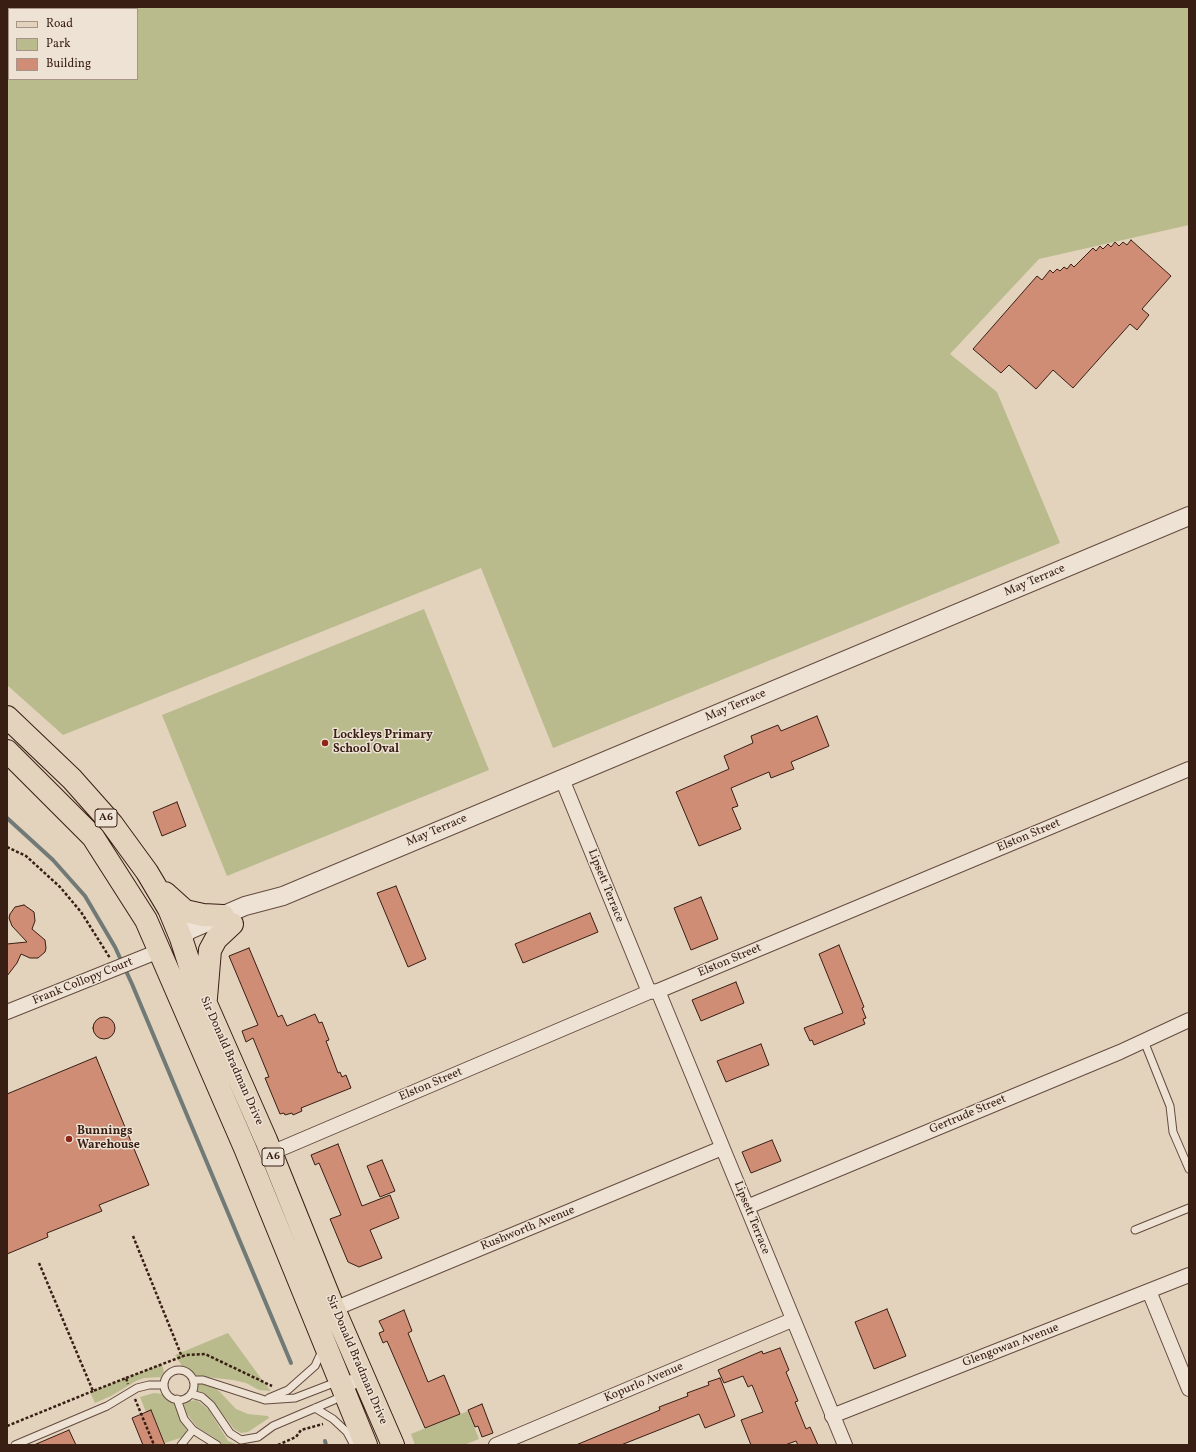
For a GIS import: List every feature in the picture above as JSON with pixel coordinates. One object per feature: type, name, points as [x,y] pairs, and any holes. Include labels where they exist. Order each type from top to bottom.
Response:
[{"type":"main road","name":"Sir Donald Bradman Drive","points":[[7,717],[72,779],[112,824],[152,880],[169,909],[181,938],[192,972],[271,1153],[334,1309],[393,1445]]},
{"type":"main road","name":"Sir Donald Bradman Drive","points":[[7,751],[93,837],[146,920],[177,995],[245,1148],[323,1343],[333,1391],[366,1445]]},
{"type":"main road","points":[[152,880],[185,911],[227,920],[210,950],[206,1002]]},
{"type":"main road","points":[[146,920],[181,938],[176,958],[177,995]]},
{"type":"street","name":"May Terrace","points":[[181,938],[193,939],[227,920],[245,906],[283,896],[1189,516]]},
{"type":"street","name":"Elston Street","points":[[271,1153],[1189,769]]},
{"type":"street","name":"Lipsett Terrace","points":[[562,779],[747,1207],[832,1416],[840,1444]]},
{"type":"street","name":"Frank Collopy Court","points":[[7,1012],[159,951]]},
{"type":"street","name":"Gertrude Street","points":[[747,1207],[1144,1041],[1189,1020]]},
{"type":"street","name":"Rushworth Avenue","points":[[334,1309],[722,1148]]},
{"type":"street","name":"Glengowan Avenue","points":[[832,1416],[1189,1275]]},
{"type":"street","points":[[1149,1291],[1189,1389]]},
{"type":"street","name":"Kopurlo Avenue","points":[[496,1445],[792,1320]]},
{"type":"lane","points":[[1144,1041],[1170,1106],[1173,1132],[1189,1169]]},
{"type":"lane","points":[[1135,1230],[1189,1208]]},
{"type":"lane","points":[[265,1400],[288,1390],[315,1366],[321,1355],[323,1343]]},
{"type":"lane","points":[[175,1371],[185,1371],[193,1380],[194,1387],[191,1394],[185,1399],[177,1399],[168,1394],[164,1385],[167,1376],[175,1371]]},
{"type":"lane","points":[[193,1380],[203,1380],[265,1400],[295,1398],[333,1391],[363,1376]]},
{"type":"lane","points":[[253,1445],[258,1437],[273,1426],[302,1412],[315,1408],[333,1391],[363,1376]]},
{"type":"lane","points":[[15,1445],[106,1406],[131,1391],[149,1385],[164,1385]]},
{"type":"lane","points":[[191,1394],[202,1397],[211,1405],[230,1433],[241,1440],[258,1437]]},
{"type":"lane","points":[[177,1399],[184,1419],[193,1430],[217,1445]]},
{"type":"lane","points":[[315,1408],[329,1416],[347,1432],[354,1445]]},
{"type":"lane","points":[[181,1445],[193,1430]]},
{"type":"path","points":[[7,846],[26,856],[60,887],[88,923],[116,968]]},
{"type":"path","points":[[133,1236],[182,1357]]},
{"type":"path","points":[[38,1263],[93,1391]]},
{"type":"path","points":[[7,1426],[182,1357],[205,1354],[277,1389]]},
{"type":"path","points":[[126,1378],[154,1445]]},
{"type":"path","points":[[278,1445],[296,1437],[301,1430],[305,1428],[323,1424],[328,1425]]},
{"type":"green space","points":[[7,7],[1189,7],[1189,225],[1039,259],[950,354],[997,392],[1060,543],[553,748],[481,568],[63,735],[7,685]]},
{"type":"green space","name":"Lockleys Primary School Oval","points":[[424,609],[489,770],[227,876],[162,715]]},
{"type":"green space","points":[[228,1333],[271,1391],[259,1390],[246,1383],[233,1380],[197,1376],[182,1366],[175,1355]]},
{"type":"green space","points":[[162,1364],[164,1372],[161,1377],[144,1378],[136,1381],[111,1396],[95,1403],[90,1392]]},
{"type":"green space","points":[[200,1382],[214,1387],[236,1409],[248,1414],[268,1416],[269,1418],[248,1432],[241,1433],[234,1429],[212,1400],[204,1394],[196,1391],[196,1384]]},
{"type":"green space","points":[[154,1393],[163,1394],[177,1406],[187,1427],[186,1433],[183,1437],[165,1443],[151,1410],[146,1412],[140,1397]]},
{"type":"green space","points":[[197,1400],[209,1410],[228,1441],[238,1445],[223,1445],[215,1438],[197,1427],[187,1414],[183,1402]]},
{"type":"green space","points":[[468,1411],[479,1439],[464,1445],[415,1445],[411,1434]]},
{"type":"building","points":[[1131,240],[1171,276],[1142,309],[1149,315],[1137,330],[1130,324],[1073,388],[1053,370],[1036,389],[1009,365],[1001,373],[973,349],[1037,276],[1042,280],[1050,270],[1053,273],[1057,269],[1060,271],[1064,267],[1067,269],[1071,264],[1074,267],[1093,248],[1096,251],[1100,246],[1103,249],[1108,244],[1111,247],[1115,242],[1119,246],[1123,242],[1127,245]]},
{"type":"building","points":[[817,716],[829,746],[791,762],[794,769],[771,778],[769,772],[731,788],[738,806],[732,808],[741,829],[699,846],[676,792],[729,769],[724,756],[753,743],[751,736],[778,725],[781,731]]},
{"type":"building","points":[[177,802],[186,826],[162,836],[153,812]]},
{"type":"building","points":[[396,886],[426,959],[408,967],[377,893]]},
{"type":"building","points":[[701,897],[718,939],[691,950],[674,908]]},
{"type":"building","points":[[24,905],[34,912],[35,921],[32,929],[45,940],[46,948],[45,952],[38,958],[30,958],[21,954],[17,963],[7,976],[7,944],[27,942],[12,926],[9,918],[15,907]]},
{"type":"building","points":[[590,913],[598,932],[523,963],[515,944]]},
{"type":"building","points":[[839,945],[864,1007],[862,1008],[866,1018],[863,1019],[865,1024],[814,1045],[812,1040],[810,1041],[804,1028],[843,1013],[819,954]]},
{"type":"building","points":[[249,948],[278,1017],[282,1015],[287,1026],[315,1014],[319,1023],[322,1022],[329,1040],[326,1041],[338,1073],[340,1072],[342,1077],[346,1075],[351,1088],[301,1108],[302,1111],[293,1115],[292,1113],[285,1115],[284,1113],[280,1114],[265,1078],[269,1077],[253,1038],[246,1042],[242,1031],[258,1025],[229,956]]},
{"type":"building","points":[[736,982],[744,1003],[701,1021],[692,1000]]},
{"type":"building","points":[[104,1017],[112,1020],[115,1028],[112,1036],[104,1039],[96,1036],[93,1028],[96,1020]]},
{"type":"building","points":[[761,1044],[769,1065],[726,1082],[717,1061]]},
{"type":"building","name":"Bunnings Warehouse","points":[[96,1057],[149,1185],[99,1205],[102,1211],[47,1233],[48,1237],[7,1254],[7,1094]]},
{"type":"building","points":[[772,1140],[781,1161],[751,1173],[742,1152]]},
{"type":"building","points":[[338,1144],[362,1206],[390,1195],[399,1218],[370,1230],[382,1258],[359,1267],[348,1262],[330,1219],[341,1215],[319,1163],[315,1165],[311,1155]]},
{"type":"building","points":[[382,1160],[395,1191],[380,1197],[367,1166]]},
{"type":"building","points":[[887,1309],[906,1356],[874,1369],[855,1322]]},
{"type":"building","points":[[404,1310],[412,1331],[408,1333],[428,1382],[444,1375],[460,1414],[425,1428],[387,1341],[383,1343],[379,1333],[384,1331],[379,1321]]},
{"type":"building","points":[[780,1348],[789,1370],[786,1372],[798,1401],[795,1402],[806,1429],[810,1427],[818,1445],[798,1445],[796,1441],[785,1445],[751,1445],[741,1420],[763,1412],[752,1385],[748,1387],[743,1376],[724,1383],[718,1370],[762,1351],[763,1354]]},
{"type":"building","points":[[720,1378],[735,1416],[705,1428],[699,1414],[621,1445],[576,1445],[660,1410],[659,1407],[688,1396],[687,1393],[709,1385],[708,1382]]},
{"type":"building","points":[[482,1404],[493,1433],[482,1437],[478,1426],[475,1427],[468,1410]]},
{"type":"building","points":[[151,1410],[165,1445],[143,1445],[132,1418]]},
{"type":"building","points":[[69,1430],[76,1445],[34,1445]]},
{"type":"waterway","points":[[7,818],[53,860],[85,896],[115,947],[132,984],[291,1363]]},
{"type":"waterway","points":[[325,1441],[326,1445]]},
{"type":"place","name":"Lockleys Primary School Oval","points":[[325,743]]},
{"type":"place","name":"Bunnings Warehouse","points":[[69,1139]]}]
